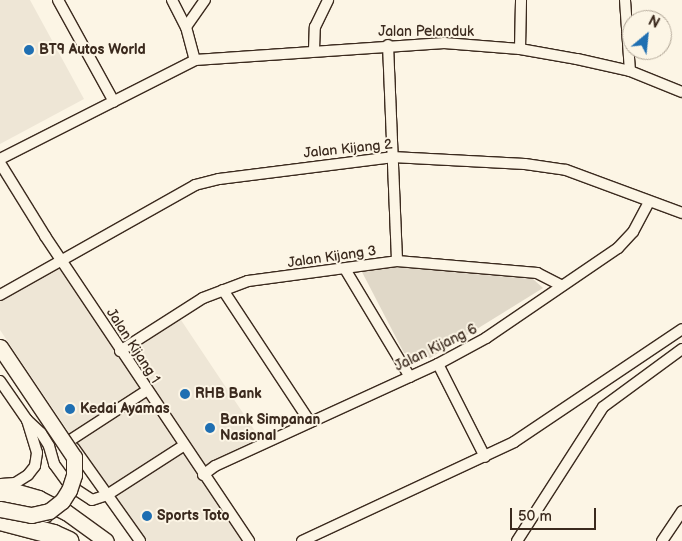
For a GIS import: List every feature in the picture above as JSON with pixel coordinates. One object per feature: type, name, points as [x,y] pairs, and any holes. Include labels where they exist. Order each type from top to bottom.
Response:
[{"type":"highway","points":[[0,520],[53,534],[68,541]]},
{"type":"main road","points":[[0,348],[74,457],[74,475],[69,490],[62,501],[50,511],[31,515],[0,509]]},
{"type":"main road","points":[[0,486],[38,498],[66,512],[106,541]]},
{"type":"main road","points":[[0,498],[56,518],[92,541]]},
{"type":"street","points":[[58,0],[114,102]]},
{"type":"street","points":[[0,159],[195,60],[186,27],[172,0]]},
{"type":"street","points":[[186,27],[205,0]]},
{"type":"street","points":[[314,50],[315,27],[328,0]]},
{"type":"street","points":[[520,49],[521,0]]},
{"type":"street","points":[[625,0],[630,71]]},
{"type":"street","name":"Jalan Pelanduk","points":[[195,60],[314,50],[444,43],[520,49],[630,71],[682,92]]},
{"type":"street","points":[[388,45],[397,261]]},
{"type":"street","name":"Jalan Kijang 2","points":[[0,295],[195,185],[219,179],[392,157],[525,164],[566,170],[682,213]]},
{"type":"street","name":"Jalan Kijang 1","points":[[0,163],[60,260],[248,541]]},
{"type":"street","name":"Jalan Kijang 6","points":[[203,475],[215,466],[438,364],[486,338],[618,248],[633,232],[649,202]]},
{"type":"street","name":"Jalan Kijang 3","points":[[120,351],[203,298],[248,282],[397,261],[537,272],[562,286]]},
{"type":"street","points":[[345,269],[410,376]]},
{"type":"street","points":[[223,290],[310,422]]},
{"type":"street","points":[[302,541],[514,442],[682,329]]},
{"type":"street","points":[[0,340],[140,541]]},
{"type":"street","points":[[517,541],[603,407],[682,349]]},
{"type":"street","points":[[438,364],[485,457]]},
{"type":"street","points":[[0,381],[27,420],[41,434],[49,446],[54,464],[69,485],[92,500],[107,496],[183,446]]},
{"type":"street","points":[[69,441],[146,391]]},
{"type":"street","points":[[0,486],[15,483],[28,475],[35,466],[37,453],[27,420]]},
{"type":"street","points":[[662,541],[682,511]]},
{"type":"shaded area","name":"BT9 Autos World","points":[[0,0],[30,0],[84,99],[0,144]]},
{"type":"shaded area","points":[[58,266],[120,359],[138,344],[179,317],[261,440],[215,461],[198,474],[244,541],[146,541],[70,434],[0,330],[0,300]]},
{"type":"shaded area","points":[[397,267],[533,279],[543,288],[430,358],[404,353],[362,272]]},
{"type":"place","name":"BT9 Autos World","points":[[29,50]]},
{"type":"place","name":"RHB Bank","points":[[185,394]]},
{"type":"place","name":"Kedai Ayamas","points":[[70,409]]},
{"type":"place","name":"Bank Simpanan Nasional","points":[[210,428]]},
{"type":"place","name":"Sports Toto","points":[[147,516]]}]
